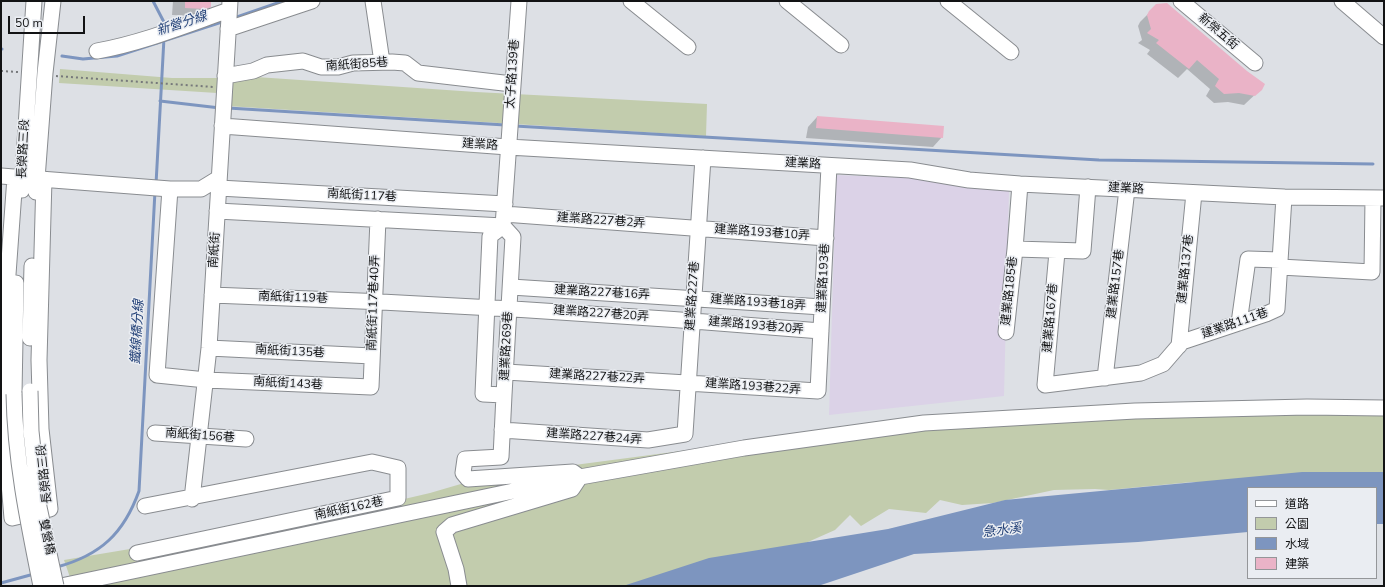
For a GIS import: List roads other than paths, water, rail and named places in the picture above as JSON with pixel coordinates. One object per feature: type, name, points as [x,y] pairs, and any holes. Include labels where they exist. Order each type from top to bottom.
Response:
[{"type":"street","name":"長榮路三段","points":[[14,394],[16,297],[34,1]]},
{"type":"street","name":"長榮路三段","points":[[24,177],[39,360],[41,428],[50,509],[12,518],[3,414],[2,358],[24,177],[44,73],[53,1]]},
{"type":"street","points":[[228,29],[312,1]]},
{"type":"street","points":[[373,1],[382,62]]},
{"type":"street","name":"太子路139巷","points":[[508,147],[519,1]]},
{"type":"street","points":[[631,1],[688,47]]},
{"type":"street","points":[[787,1],[841,45]]},
{"type":"street","points":[[948,1],[1011,52]]},
{"type":"street","name":"新榮五街","points":[[1181,1],[1255,63]]},
{"type":"street","points":[[1342,1],[1384,38]]},
{"type":"street","points":[[97,51],[139,42],[230,5]]},
{"type":"street","name":"南紙街","points":[[192,499],[202,392],[206,380],[209,348],[224,82],[230,5]]},
{"type":"street","name":"南紙街85巷","points":[[224,82],[267,65],[303,61],[321,67],[338,67],[353,63],[405,62],[412,70],[418,73],[512,84]]},
{"type":"street","name":"建業路","points":[[222,126],[508,147],[910,170],[969,180],[1020,184],[1284,197],[1378,198]]},
{"type":"street","points":[[504,215],[508,147]]},
{"type":"street","name":"建業路227巷","points":[[685,434],[697,229],[703,158]]},
{"type":"street","name":"建業路193巷","points":[[818,391],[829,166]]},
{"type":"street","name":"長榮路三段","points":[[24,177],[31,297],[30,391]]},
{"type":"street","points":[[24,177],[149,189],[201,189],[219,183]]},
{"type":"street","name":"南紙街117巷","points":[[219,183],[504,215]]},
{"type":"street","points":[[1020,184],[1015,249],[1058,252],[1083,251],[1088,187]]},
{"type":"street","name":"南紙街143巷","points":[[170,189],[157,375],[206,380],[371,387]]},
{"type":"street","name":"建業路157巷","points":[[1105,378],[1127,189]]},
{"type":"street","name":"建業路137巷","points":[[1179,346],[1194,193]]},
{"type":"street","name":"建業路111巷","points":[[1045,385],[1141,374],[1163,364],[1182,342],[1277,309],[1284,197]]},
{"type":"street","points":[[1239,323],[1248,259],[1372,272],[1378,198]]},
{"type":"street","name":"南紙街117巷","points":[[217,211],[378,219],[504,215]]},
{"type":"street","name":"建業路227巷2弄","points":[[504,215],[697,229]]},
{"type":"street","name":"建業路269巷","points":[[504,215],[513,238],[504,394],[483,394],[490,236],[504,215]]},
{"type":"street","name":"南紙街117巷40弄","points":[[371,387],[378,219]]},
{"type":"street","name":"建業路193巷10弄","points":[[697,229],[826,238]]},
{"type":"street","name":"建業路185巷","points":[[1006,332],[1015,249]]},
{"type":"street","name":"建業路167巷","points":[[1045,385],[1058,252]]},
{"type":"street","name":"建業路227巷16弄","points":[[511,287],[693,298]]},
{"type":"street","name":"南紙街119巷","points":[[212,295],[487,307]]},
{"type":"street","name":"建業路193巷18弄","points":[[693,298],[822,307]]},
{"type":"street","name":"建業路227巷20弄","points":[[487,307],[692,320]]},
{"type":"street","name":"建業路193巷20弄","points":[[692,320],[821,331]]},
{"type":"street","name":"南紙街135巷","points":[[209,348],[372,356]]},
{"type":"street","name":"建業路227巷22弄","points":[[506,372],[688,383]]},
{"type":"street","name":"建業路193巷22弄","points":[[688,383],[818,391]]},
{"type":"street","name":"雙營橋","points":[[30,391],[31,431],[39,507],[56,586]]},
{"type":"street","name":"雙營橋","points":[[14,394],[14,428],[19,470],[41,586]]},
{"type":"street","points":[[504,394],[502,457],[465,459],[463,473],[468,479],[573,472],[580,478]]},
{"type":"street","points":[[61,586],[580,478],[744,448],[924,423],[1135,410],[1307,407],[1384,408]]},
{"type":"street","name":"建業路227巷24弄","points":[[502,430],[648,440],[685,434]]},
{"type":"street","name":"南紙街156巷","points":[[155,433],[246,439]]},
{"type":"street","name":"南紙街162巷","points":[[136,553],[398,498],[398,468],[372,462],[192,499],[145,506]]},
{"type":"street","points":[[459,586],[456,570],[444,532],[452,525],[572,489],[580,478]]},
{"type":"water","name":"急水溪","points":[[1302,472],[1384,472],[1384,524],[1377,524],[1377,487],[1247,487],[1247,532],[1138,542],[914,554],[818,586],[623,586],[709,558],[888,529],[1005,500]]},
{"type":"waterway","name":"鐵線橋分線","points":[[153,1],[166,28]]},
{"type":"waterway","name":"新營分線","points":[[234,18],[283,1]]},
{"type":"waterway","name":"新營分線","points":[[62,56],[83,59],[117,56],[225,21]]},
{"type":"waterway","name":"鐵線橋分線","points":[[156,184],[164,38]]},
{"type":"waterway","points":[[160,101],[220,108]]},
{"type":"waterway","points":[[228,108],[505,125]]},
{"type":"waterway","points":[[515,126],[1099,160],[1373,164]]},
{"type":"waterway","name":"鐵線橋分線","points":[[57,567],[86,556],[109,540],[126,519],[139,491],[155,191]]},
{"type":"waterway","name":"鐵線橋分線","points":[[1,583],[34,574]]}]
